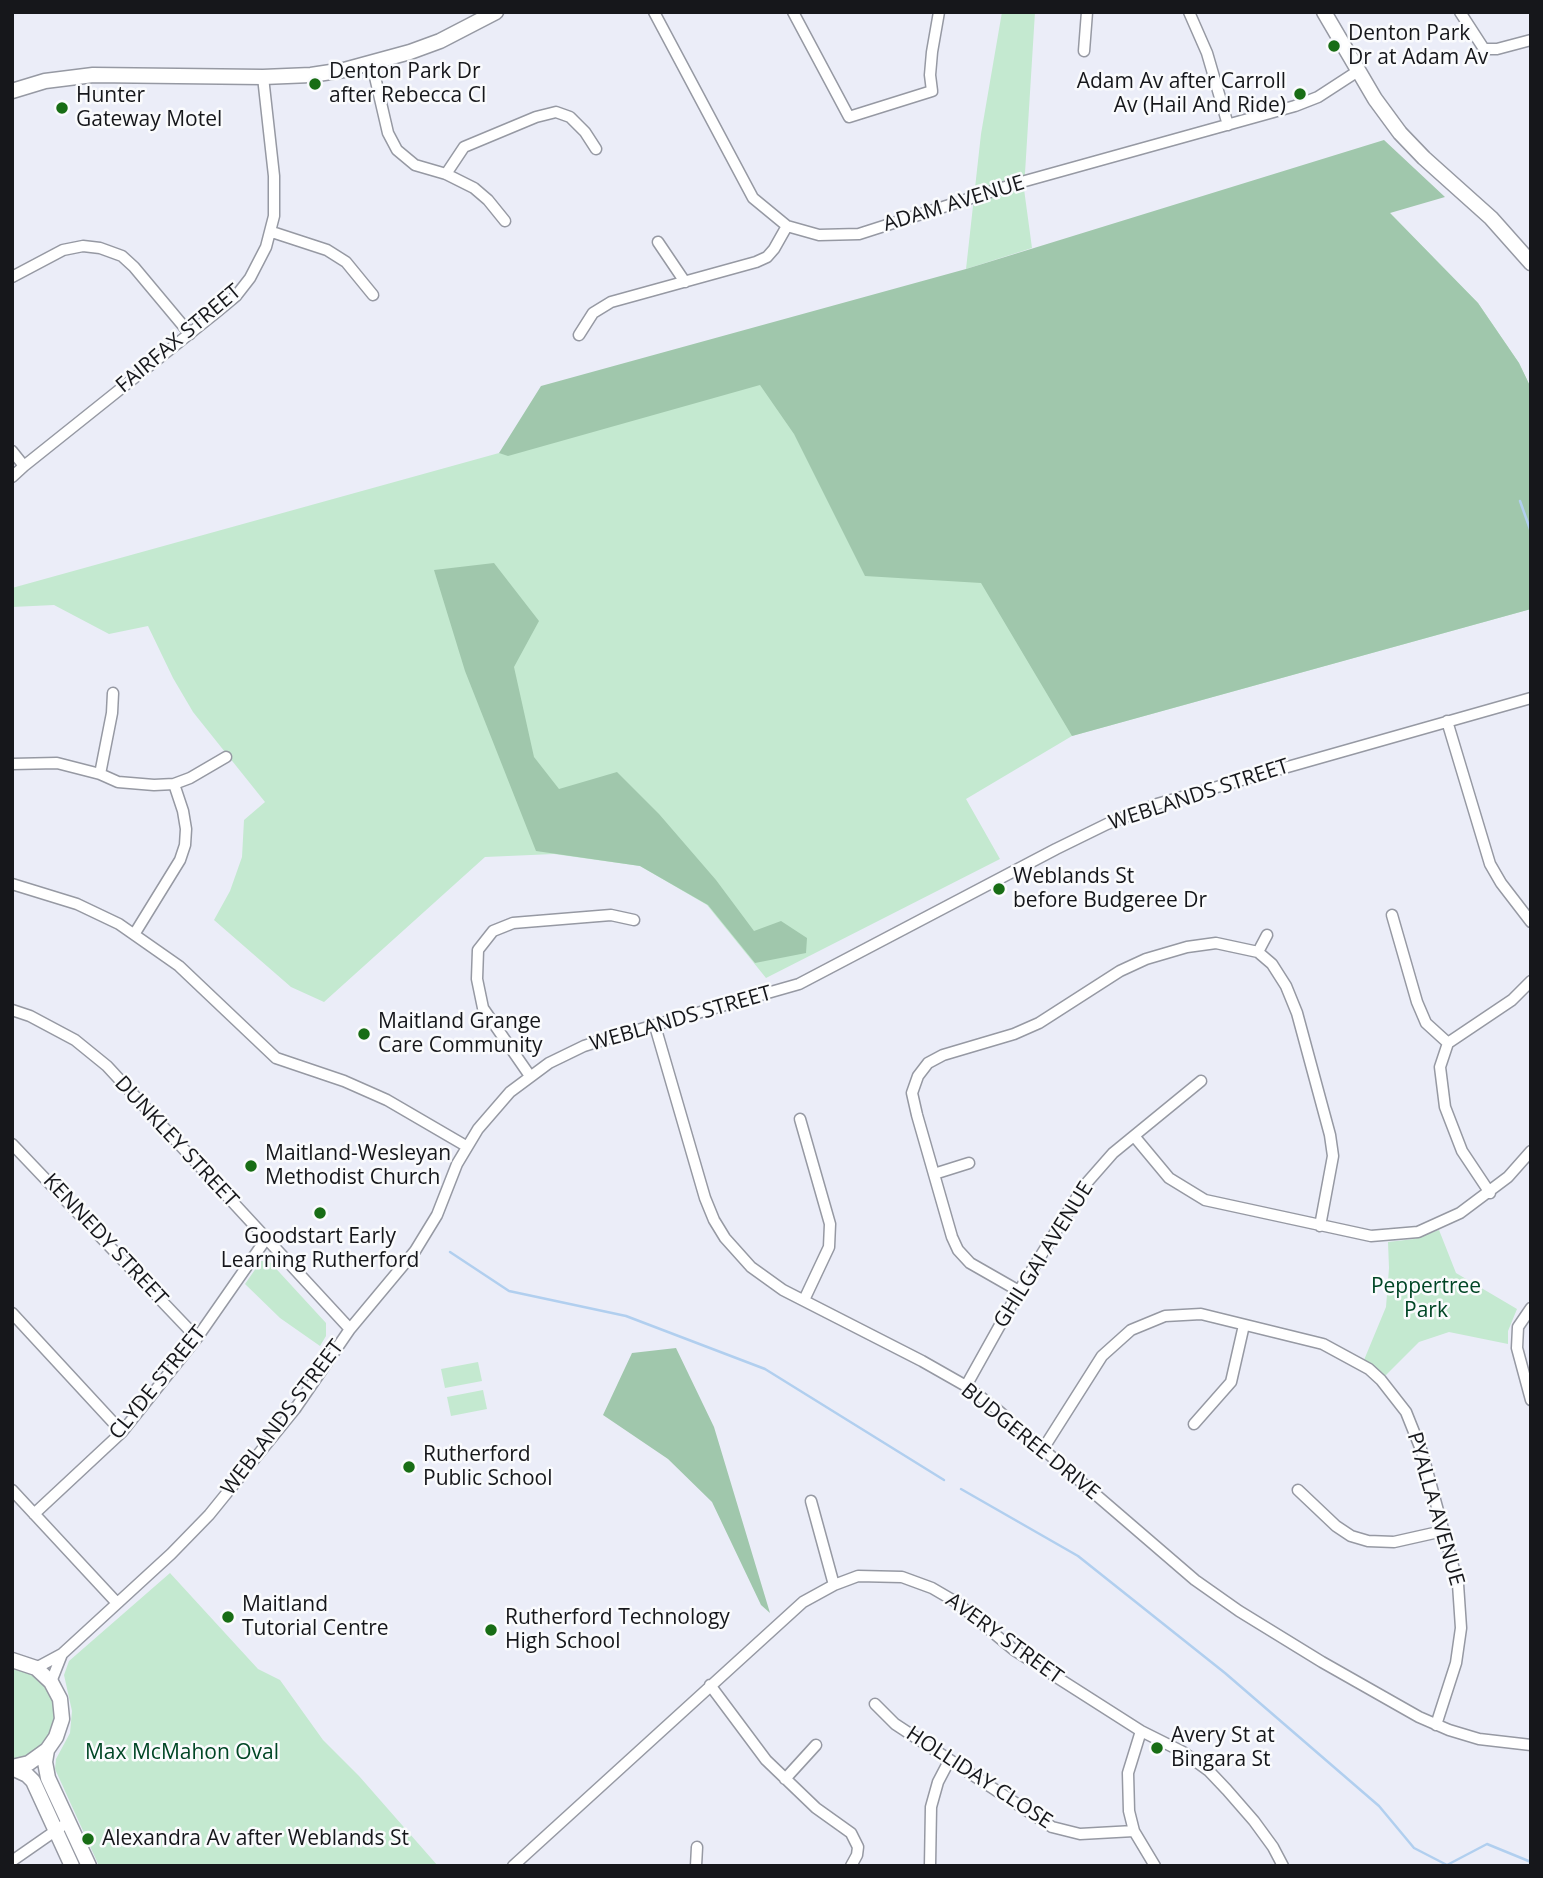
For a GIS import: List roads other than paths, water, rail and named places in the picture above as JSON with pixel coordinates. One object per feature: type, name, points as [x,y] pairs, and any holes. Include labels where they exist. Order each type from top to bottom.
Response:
[{"type":"main road","points":[[12,91],[44,81],[93,75],[263,77],[314,74],[372,64],[440,41],[496,12]]},
{"type":"main road","points":[[1324,12],[1380,108],[1408,143],[1491,218],[1531,263]]},
{"type":"main road","points":[[12,1660],[36,1668],[51,1682],[60,1699],[62,1718],[56,1737],[47,1750],[29,1763],[12,1767]]},
{"type":"main road","points":[[47,1750],[45,1770],[72,1866]]},
{"type":"main road","points":[[12,1767],[33,1781],[89,1866]]},
{"type":"street","name":"ADAM AVENUE","points":[[654,12],[753,198],[787,226],[819,235],[859,234],[1018,183],[1295,106],[1318,97],[1358,71]]},
{"type":"street","points":[[793,12],[849,117],[932,90],[932,52],[939,12]]},
{"type":"street","points":[[1084,51],[1087,12]]},
{"type":"street","points":[[1188,12],[1207,53],[1228,125]]},
{"type":"street","points":[[1460,12],[1484,49],[1497,49],[1531,40]]},
{"type":"street","points":[[372,64],[388,133],[397,150],[415,165],[446,174],[474,188],[505,221]]},
{"type":"street","name":"FAIRFAX STREET","points":[[12,477],[236,296],[250,278],[272,232],[275,199],[263,77]]},
{"type":"street","points":[[446,174],[464,147],[536,117],[556,112],[570,117],[585,132],[596,149]]},
{"type":"street","points":[[579,335],[593,313],[611,302],[767,257],[787,226]]},
{"type":"street","points":[[272,232],[327,250],[346,262],[373,295]]},
{"type":"street","points":[[658,242],[685,282]]},
{"type":"street","points":[[12,277],[63,250],[83,246],[100,248],[122,256],[134,267],[190,334]]},
{"type":"street","points":[[12,451],[24,466]]},
{"type":"street","points":[[100,774],[112,713],[113,693]]},
{"type":"street","name":"WEBLANDS STREET","points":[[36,1668],[62,1654],[171,1554],[209,1515],[296,1409],[350,1329],[428,1232],[466,1146],[493,1110],[530,1076],[549,1063],[584,1046],[799,984],[1056,849],[1131,814],[1197,792],[1531,698]]},
{"type":"street","points":[[1447,721],[1490,864],[1507,892],[1531,922]]},
{"type":"street","points":[[12,764],[57,763],[100,774],[118,782],[137,785],[174,784],[205,771],[226,757]]},
{"type":"street","points":[[135,933],[180,860],[185,845],[183,811],[174,784]]},
{"type":"street","points":[[12,884],[77,904],[135,933],[179,966],[276,1058],[344,1081],[387,1100],[466,1146]]},
{"type":"street","points":[[530,1076],[483,1008],[477,979],[478,950],[492,931],[513,923],[611,915],[634,920]]},
{"type":"street","points":[[1392,915],[1417,1002],[1426,1023],[1448,1043]]},
{"type":"street","points":[[1258,952],[1267,935]]},
{"type":"street","points":[[1019,1291],[970,1263],[958,1250],[952,1237],[912,1093],[918,1076],[928,1063],[943,1055],[1014,1034],[1039,1023],[1120,971],[1146,959],[1186,947],[1216,943],[1258,952],[1272,964],[1286,986],[1297,1013],[1334,1156],[1320,1226]]},
{"type":"street","points":[[1490,1193],[1462,1152],[1445,1107],[1440,1067],[1448,1043],[1512,1000],[1531,981]]},
{"type":"street","name":"DUNKLEY STREET","points":[[12,1010],[30,1016],[75,1040],[107,1066],[350,1329]]},
{"type":"street","name":"BUDGEREE DRIVE","points":[[655,1026],[705,1198],[714,1220],[751,1267],[766,1279],[966,1387],[1043,1449],[1195,1580],[1322,1662],[1436,1725],[1479,1738],[1531,1745]]},
{"type":"street","name":"GHILGAI AVENUE","points":[[966,1387],[1019,1291],[1084,1186],[1113,1153],[1201,1081]]},
{"type":"street","points":[[800,1119],[830,1224],[829,1247],[804,1300]]},
{"type":"street","points":[[1134,1136],[1169,1178],[1205,1200],[1371,1236],[1418,1232],[1460,1213],[1490,1193],[1531,1151]]},
{"type":"street","name":"KENNEDY STREET","points":[[12,1144],[197,1338]]},
{"type":"street","points":[[934,1174],[970,1163]]},
{"type":"street","name":"CLYDE STREET","points":[[34,1514],[121,1432],[197,1338],[266,1239]]},
{"type":"street","points":[[1531,1308],[1518,1327],[1517,1348],[1531,1400]]},
{"type":"street","points":[[12,1313],[121,1432]]},
{"type":"street","name":"PYALLA AVENUE","points":[[1043,1449],[1102,1356],[1131,1330],[1165,1316],[1201,1314],[1323,1345],[1369,1369],[1406,1412],[1422,1452],[1458,1584],[1461,1628],[1456,1663],[1436,1725]]},
{"type":"street","points":[[1194,1424],[1231,1382],[1244,1325]]},
{"type":"street","points":[[12,1490],[117,1603]]},
{"type":"street","points":[[1297,1491],[1336,1526],[1351,1536],[1368,1541],[1394,1542],[1443,1531]]},
{"type":"street","points":[[811,1501],[834,1585]]},
{"type":"street","name":"AVERY STREET","points":[[513,1866],[803,1602],[834,1585],[858,1576],[902,1577],[932,1588],[956,1602],[1014,1650],[1141,1731],[1183,1752],[1209,1772],[1254,1821],[1283,1866]]},
{"type":"street","name":"WEBLANDS STREET","points":[[51,1682],[62,1654]]},
{"type":"street","points":[[710,1685],[756,1748],[785,1779],[816,1808],[851,1833],[858,1847],[851,1866]]},
{"type":"street","name":"HOLLIDAY CLOSE","points":[[875,1704],[886,1717],[949,1761],[1052,1827],[1080,1834],[1134,1831]]},
{"type":"street","points":[[1141,1731],[1128,1773],[1129,1811],[1134,1831],[1155,1866]]},
{"type":"street","points":[[785,1779],[816,1745]]},
{"type":"street","points":[[930,1866],[934,1794],[949,1761]]},
{"type":"street","points":[[12,1861],[62,1826]]},
{"type":"street","points":[[696,1866],[697,1847]]},
{"type":"waterway","points":[[1520,501],[1531,532]]},
{"type":"waterway","points":[[450,1252],[509,1291],[626,1316],[765,1369],[944,1480]]},
{"type":"waterway","points":[[961,1489],[1078,1556],[1225,1673],[1379,1806],[1414,1848],[1447,1865],[1487,1844],[1531,1862]]},
{"type":"place","name":"Denton Park Dr at Adam Av","points":[[1334,46]]},
{"type":"place","name":"Denton Park Dr after Rebecca Cl","points":[[315,84]]},
{"type":"place","name":"Adam Av after Carroll Av (Hail And Ride)","points":[[1300,94]]},
{"type":"place","name":"Hunter Gateway Motel","points":[[62,108]]},
{"type":"place","name":"Weblands St before Budgeree Dr","points":[[999,889]]},
{"type":"place","name":"Maitland Grange Care Community","points":[[364,1034]]},
{"type":"place","name":"Maitland-Wesleyan Methodist Church","points":[[251,1166]]},
{"type":"place","name":"Goodstart Early Learning Rutherford","points":[[320,1213]]},
{"type":"place","name":"Rutherford Public School","points":[[409,1467]]},
{"type":"place","name":"Maitland Tutorial Centre","points":[[228,1617]]},
{"type":"place","name":"Rutherford Technology High School","points":[[491,1630]]},
{"type":"place","name":"Avery St at Bingara St","points":[[1157,1748]]},
{"type":"place","name":"Alexandra Av after Weblands St","points":[[88,1839]]},
{"type":"park label","name":"Peppertree Park","points":[[1426,1299]]},
{"type":"park label","name":"Max McMahon Oval","points":[[182,1753]]}]
